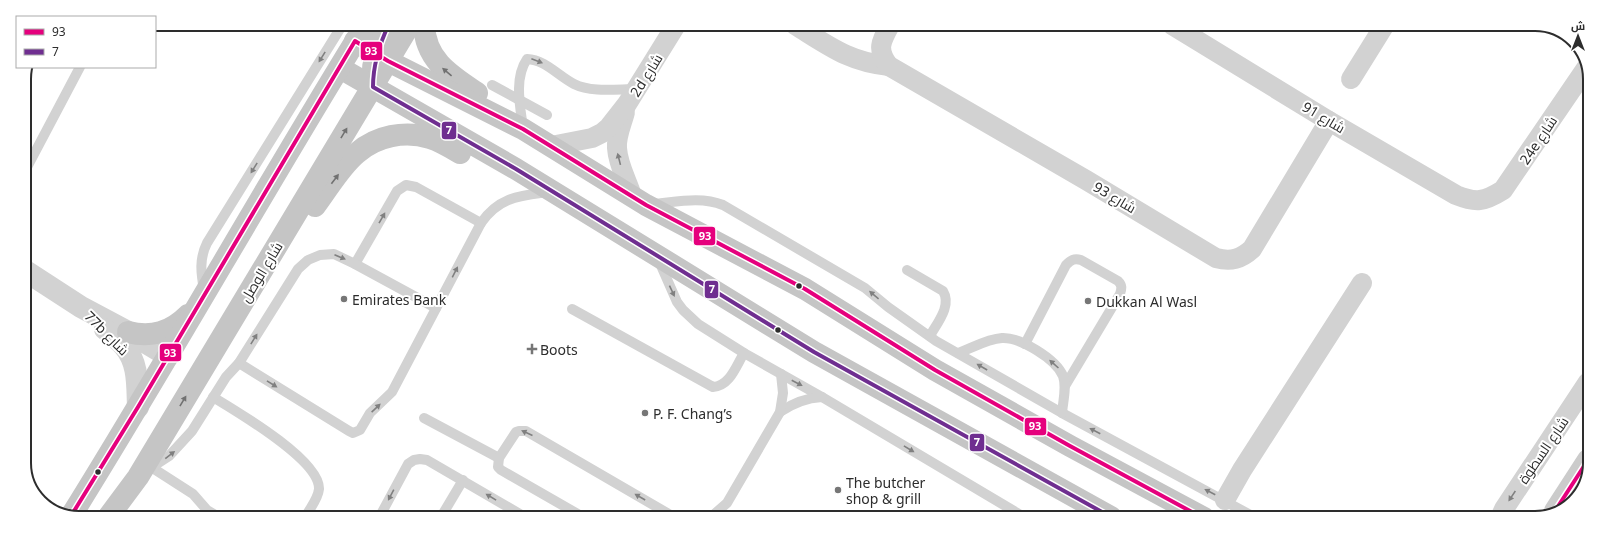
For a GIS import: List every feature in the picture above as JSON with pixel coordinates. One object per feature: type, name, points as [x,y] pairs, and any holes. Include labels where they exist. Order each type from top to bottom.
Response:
[{"type":"main road","points":[[74,511],[138,407],[340,68],[355,31]]},
{"type":"main road","points":[[356,31],[382,58],[523,129],[639,200],[805,289],[935,370],[1070,446],[1191,511]]},
{"type":"main road","points":[[382,58],[382,39],[386,31]]},
{"type":"main road","name":"شارع الوصل","points":[[113,511],[145,472],[281,239],[373,87],[382,58],[404,31]]},
{"type":"main road","points":[[425,31],[427,41],[433,56],[442,68],[454,78],[501,108],[523,129]]},
{"type":"main road","points":[[340,68],[553,191],[656,256],[814,352],[1100,511]]},
{"type":"main road","points":[[281,239],[301,223],[357,153],[369,144],[386,137],[400,134],[429,137],[490,168],[503,170],[516,169]]},
{"type":"main road","points":[[128,332],[147,335],[166,331],[174,327],[200,301]]},
{"type":"main road","points":[[1559,505],[1583,468]]},
{"type":"street","name":"2d شارع","points":[[551,146],[582,141],[602,133],[632,97],[672,31]]},
{"type":"street","points":[[806,31],[841,53],[856,60],[889,66]]},
{"type":"street","points":[[887,31],[881,44],[881,53],[889,66]]},
{"type":"street","name":"شارع 91","points":[[1182,31],[1329,121],[1456,195],[1468,200],[1479,201]]},
{"type":"street","points":[[1351,79],[1381,31]]},
{"type":"street","name":"شارع 93","points":[[889,66],[1086,180],[1216,258],[1226,261],[1236,260],[1245,256],[1252,249],[1329,121]]},
{"type":"street","name":"24e شارع","points":[[1479,201],[1492,197],[1503,190],[1583,74]]},
{"type":"street","name":"2d شارع","points":[[632,97],[618,137],[617,147],[620,163],[639,200]]},
{"type":"street","name":"77b شارع","points":[[31,275],[81,307],[128,332],[168,356]]},
{"type":"street","points":[[1225,500],[1242,470],[1362,283]]},
{"type":"street","name":"77b شارع","points":[[81,307],[124,345],[130,355],[136,369],[138,407]]},
{"type":"street","name":"شارع السطوة","points":[[1503,511],[1583,390]]},
{"type":"lane","points":[[200,301],[201,263],[207,243],[354,31]]},
{"type":"lane","points":[[523,129],[519,100],[520,82],[523,68],[527,59],[539,61],[574,84],[632,97]]},
{"type":"lane","points":[[31,160],[79,68]]},
{"type":"lane","points":[[492,85],[548,115]]},
{"type":"lane","points":[[355,264],[397,191],[406,185],[416,187],[480,222]]},
{"type":"lane","points":[[239,364],[349,432],[357,432],[360,430],[374,409],[392,392],[480,222],[496,206],[508,199],[553,191]]},
{"type":"lane","points":[[639,200],[699,200],[716,202],[723,205],[865,288],[888,307],[958,354],[1062,413],[1244,511]]},
{"type":"lane","points":[[145,472],[169,456],[192,432],[226,377],[239,364],[298,269],[308,260],[320,255],[334,254],[436,308]]},
{"type":"lane","points":[[656,256],[673,294],[683,310],[698,324],[744,353],[822,397],[1014,511]]},
{"type":"lane","points":[[1025,344],[1066,265],[1070,261],[1075,259],[1081,260],[1118,281],[1122,289],[1120,294],[1065,386]]},
{"type":"lane","points":[[907,270],[943,291],[946,296],[946,306],[930,336]]},
{"type":"lane","points":[[572,309],[713,387],[718,386],[728,380],[744,353]]},
{"type":"lane","points":[[958,354],[986,342],[1001,338],[1016,340],[1025,344],[1051,361],[1063,376],[1065,386],[1062,413]]},
{"type":"lane","points":[[717,511],[727,502],[780,412],[783,393],[781,374]]},
{"type":"lane","points":[[213,397],[274,436],[303,462],[318,483],[318,494],[309,511]]},
{"type":"lane","points":[[780,412],[800,401],[822,397]]},
{"type":"lane","points":[[424,418],[499,458]]},
{"type":"lane","points":[[573,511],[498,467],[499,458],[513,434],[519,430],[526,432],[664,511]]},
{"type":"lane","points":[[383,511],[408,464],[414,460],[420,459],[427,460],[515,511]]},
{"type":"lane","points":[[145,472],[193,494],[209,511]]},
{"type":"lane","points":[[445,511],[463,480]]},
{"type":"lane","points":[[726,511],[727,502]]},
{"type":"transit line","name":"7","points":[[386,31],[377,55],[373,87],[516,169],[814,352],[1100,511]]},
{"type":"transit line","name":"93","points":[[74,511],[138,407],[355,41],[388,61],[523,129],[646,205],[805,289],[935,370],[1070,446],[1190,511]]},
{"type":"transit line","name":"93","points":[[1559,505],[1583,468]]},
{"type":"place","name":"Emirates Bank","points":[[344,299]]},
{"type":"place","name":"Dukkan Al Wasl","points":[[1088,301]]},
{"type":"place","name":"Boots","points":[[532,349]]},
{"type":"place","name":"P. F. Chang’s","points":[[645,413]]},
{"type":"place","name":"The butcher shop & grill","points":[[838,490]]}]
